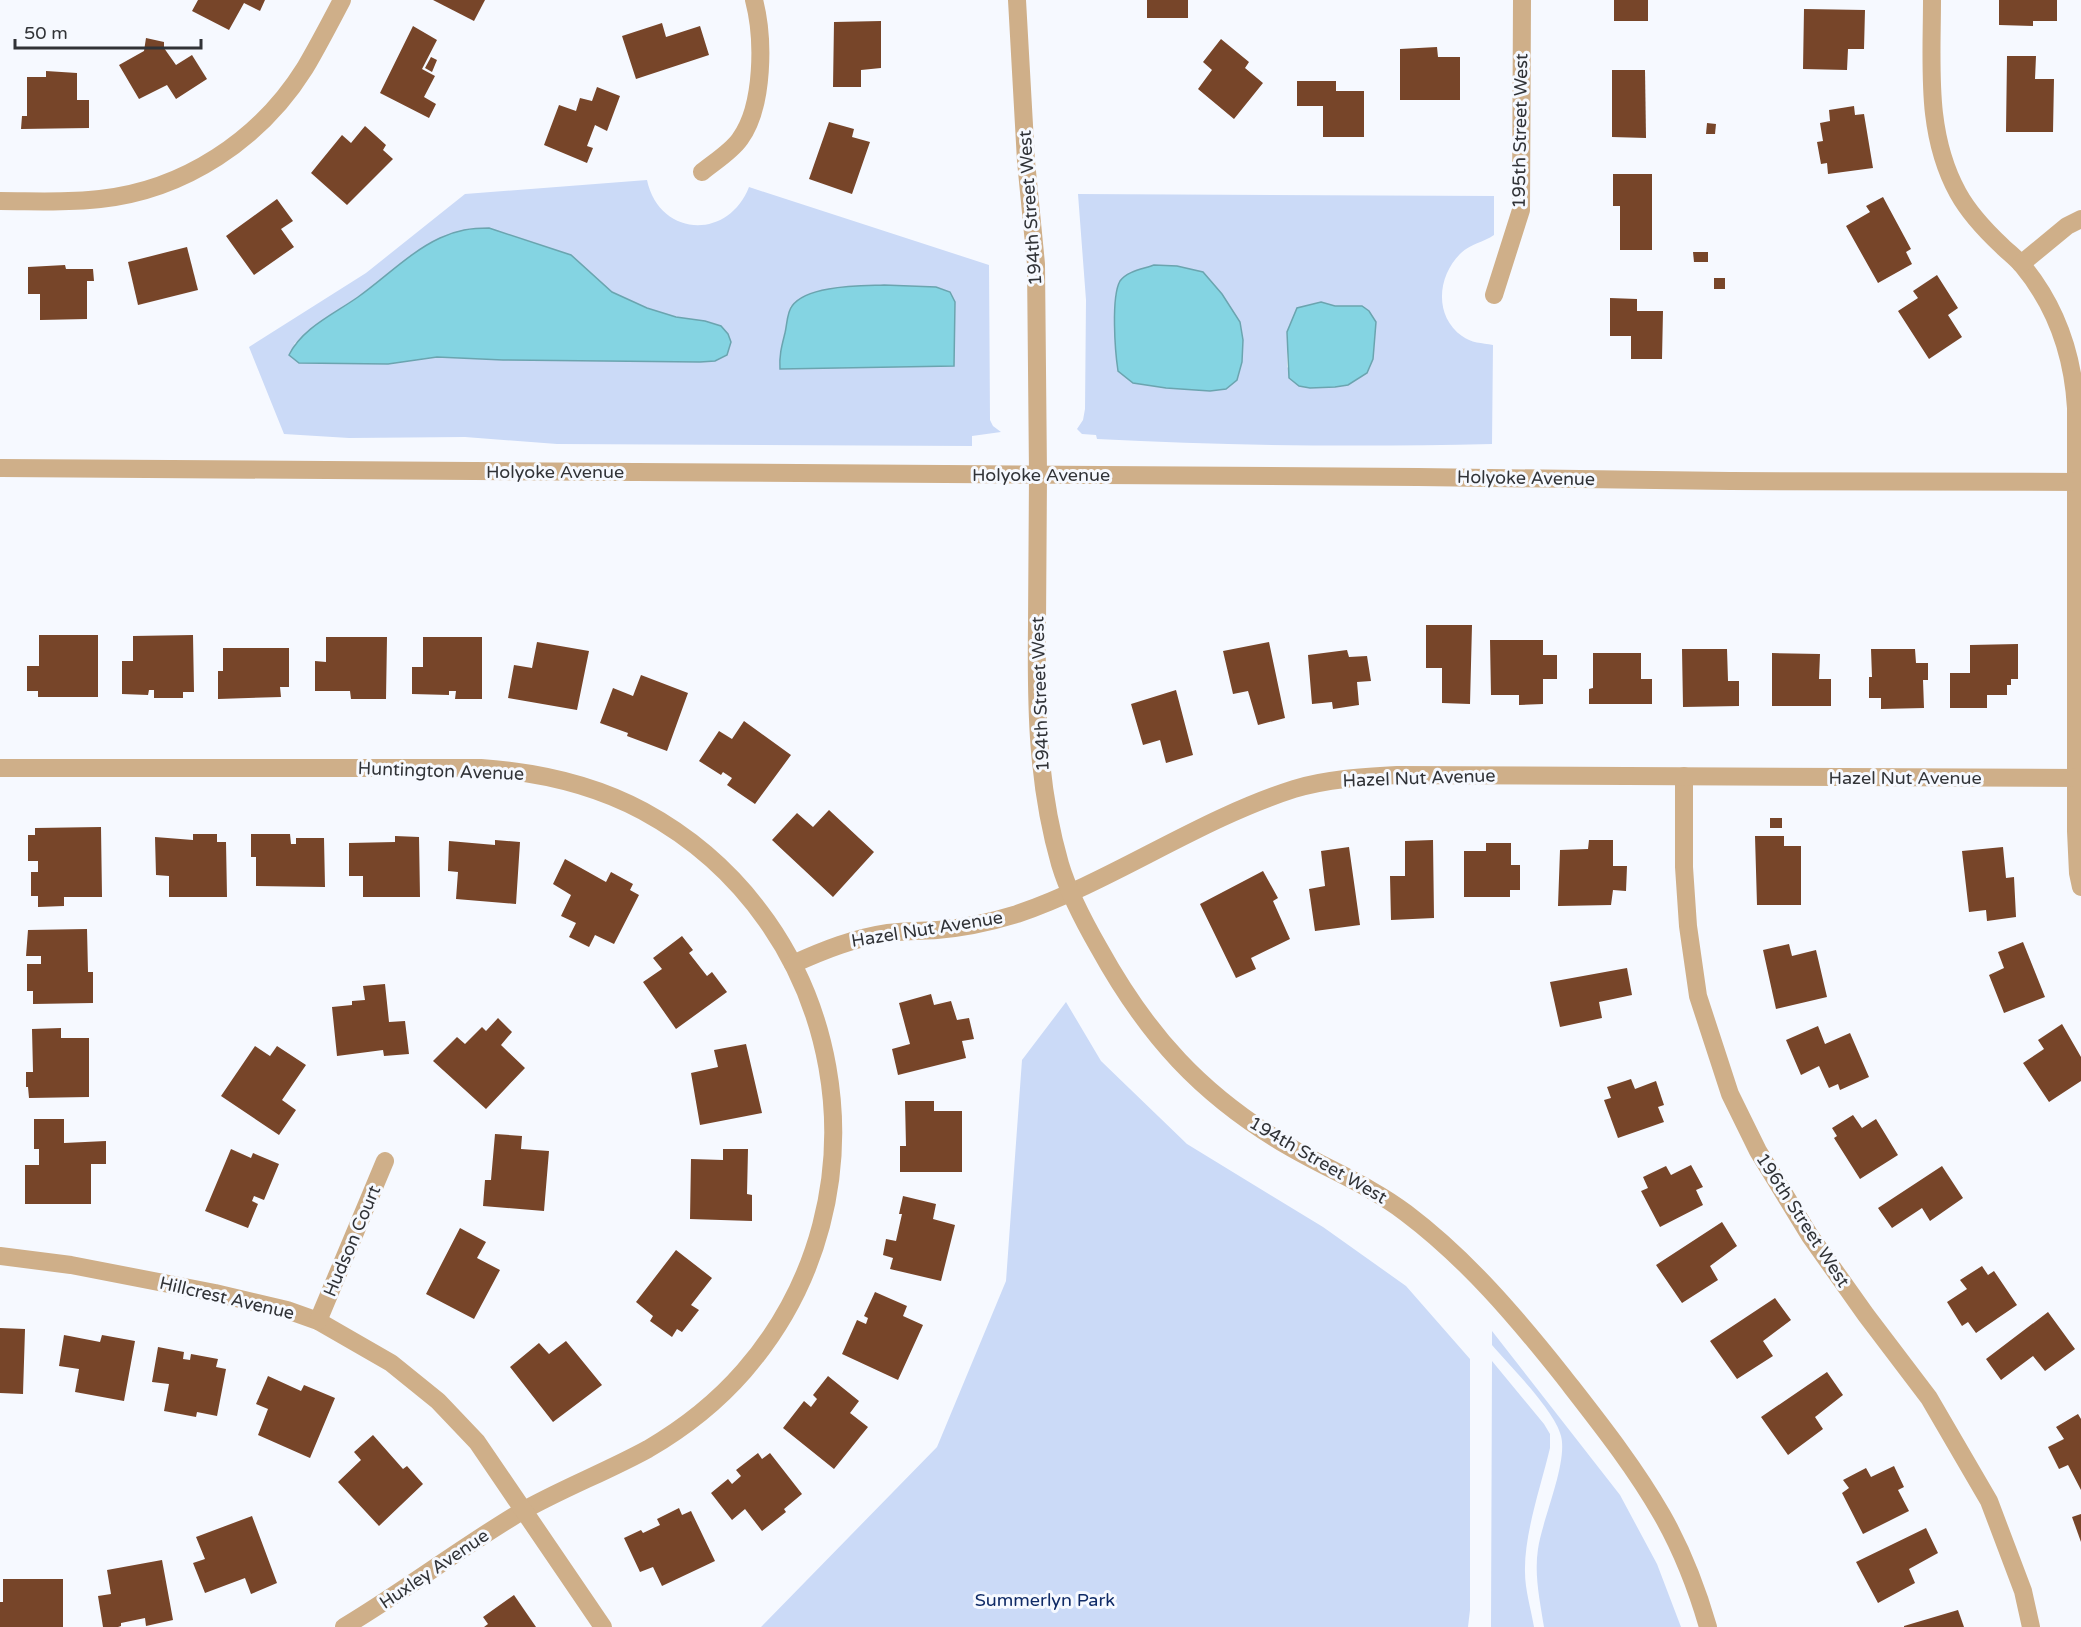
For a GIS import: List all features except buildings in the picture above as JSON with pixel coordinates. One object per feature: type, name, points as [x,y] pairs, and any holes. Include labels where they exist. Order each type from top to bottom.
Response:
[{"type":"street","points":[[0,201],[73,201],[126,195],[162,185],[206,165],[257,126],[290,89],[304,69],[342,0]]},
{"type":"street","points":[[702,172],[739,141],[748,126],[758,86],[758,24],[754,0]]},
{"type":"street","name":"194th Street West","points":[[1017,0],[1027,172],[1036,264],[1037,729],[1045,798],[1060,865],[1070,893],[1112,973],[1149,1028],[1191,1075],[1213,1095],[1263,1131],[1404,1211],[1451,1250],[1492,1292],[1591,1412],[1649,1493],[1665,1519],[1684,1561],[1700,1598],[1708,1627]]},
{"type":"street","name":"195th Street West","points":[[1494,295],[1521,210],[1522,0]]},
{"type":"street","points":[[1932,0],[1934,114],[1937,136],[1947,168],[1959,195],[1970,210],[2021,264],[2042,293],[2064,340],[2071,365],[2076,408],[2078,482],[2076,831],[2081,887]]},
{"type":"street","points":[[2021,264],[2067,226],[2081,219]]},
{"type":"street","name":"Holyoke Avenue","points":[[0,468],[2078,482]]},
{"type":"street","name":"Huntington Avenue","points":[[0,768],[481,768],[519,771],[556,778],[592,789],[628,804],[667,825],[726,872],[774,931],[793,964],[810,1001],[823,1043],[831,1087],[834,1125],[832,1169],[825,1213],[814,1250],[797,1290],[779,1324],[757,1355],[732,1384],[700,1413],[647,1449],[523,1511]]},
{"type":"street","name":"Hazel Nut Avenue","points":[[793,964],[832,947],[885,933],[955,928],[992,921],[1070,893],[1259,801],[1296,789],[1344,778],[1397,775],[2078,778]]},
{"type":"street","name":"196th Street West","points":[[1684,776],[1683,867],[1688,926],[1698,996],[1730,1094],[1758,1151],[1810,1236],[1929,1398],[1989,1501],[2022,1591],[2031,1627]]},
{"type":"street","name":"Hudson Court","points":[[318,1321],[386,1161]]},
{"type":"street","name":"Hillcrest Avenue","points":[[0,1256],[71,1265],[215,1293],[287,1310],[318,1321],[391,1363],[438,1401],[477,1442],[603,1627]]},
{"type":"street","name":"Huxley Avenue","points":[[344,1627],[459,1550],[523,1511]]},
{"type":"green space","points":[[647,180],[654,199],[665,213],[679,222],[695,225],[711,224],[726,217],[739,205],[749,187],[989,265],[990,420],[993,426],[1001,432],[972,436],[972,446],[557,444],[465,437],[349,438],[284,434],[249,347],[366,273],[465,194]],"holes":[[[489,228],[571,255],[612,292],[647,308],[676,317],[705,321],[700,362],[437,357],[388,364],[294,344],[318,323],[359,296],[410,256]],[[799,299],[955,302],[954,366],[786,330],[790,307]]]},
{"type":"green space","points":[[1078,194],[1494,196],[1494,235],[1469,247],[1453,262],[1447,272],[1442,295],[1446,317],[1462,336],[1469,340],[1493,345],[1492,444],[1344,446],[1245,444],[1097,439],[1096,435],[1082,434],[1077,429],[1083,420],[1085,409],[1086,300]],"holes":[[[1132,272],[1203,272],[1222,294],[1243,340],[1242,362],[1236,380],[1210,391],[1133,383],[1116,353],[1115,297],[1121,280]],[[1321,302],[1335,306],[1362,306],[1375,334],[1373,359],[1348,385],[1310,388],[1287,367],[1287,332],[1297,308]]]},
{"type":"green space","name":"Summerlyn Park","points":[[1066,1002],[1101,1061],[1187,1144],[1323,1227],[1406,1286],[1470,1359],[1470,1610],[1468,1627],[761,1627],[937,1447],[1006,1281],[1022,1060]]},
{"type":"green space","points":[[1492,1331],[1620,1495],[1657,1564],[1681,1627],[1544,1627],[1538,1588],[1537,1559],[1540,1537],[1561,1461],[1561,1436],[1541,1402],[1492,1345]]},
{"type":"green space","points":[[1492,1361],[1550,1434],[1550,1448],[1530,1526],[1525,1557],[1526,1586],[1534,1627],[1491,1627]]},
{"type":"shaded area","points":[[489,228],[571,255],[612,292],[647,308],[676,317],[721,326],[731,342],[727,355],[715,361],[700,362],[437,357],[388,364],[299,363],[289,355],[310,329],[358,297],[418,250],[452,233]]},
{"type":"shaded area","points":[[1154,265],[1177,266],[1203,272],[1222,294],[1240,322],[1243,340],[1242,362],[1237,380],[1226,389],[1210,391],[1133,383],[1118,371],[1115,324],[1117,289],[1120,281],[1127,275]]},
{"type":"shaded area","points":[[884,285],[936,287],[950,292],[955,302],[954,366],[780,369],[788,315],[792,306],[799,299],[821,290]]},
{"type":"shaded area","points":[[1321,302],[1335,306],[1362,306],[1369,311],[1376,322],[1373,359],[1367,373],[1348,385],[1310,388],[1299,386],[1289,378],[1287,332],[1297,308]]}]
